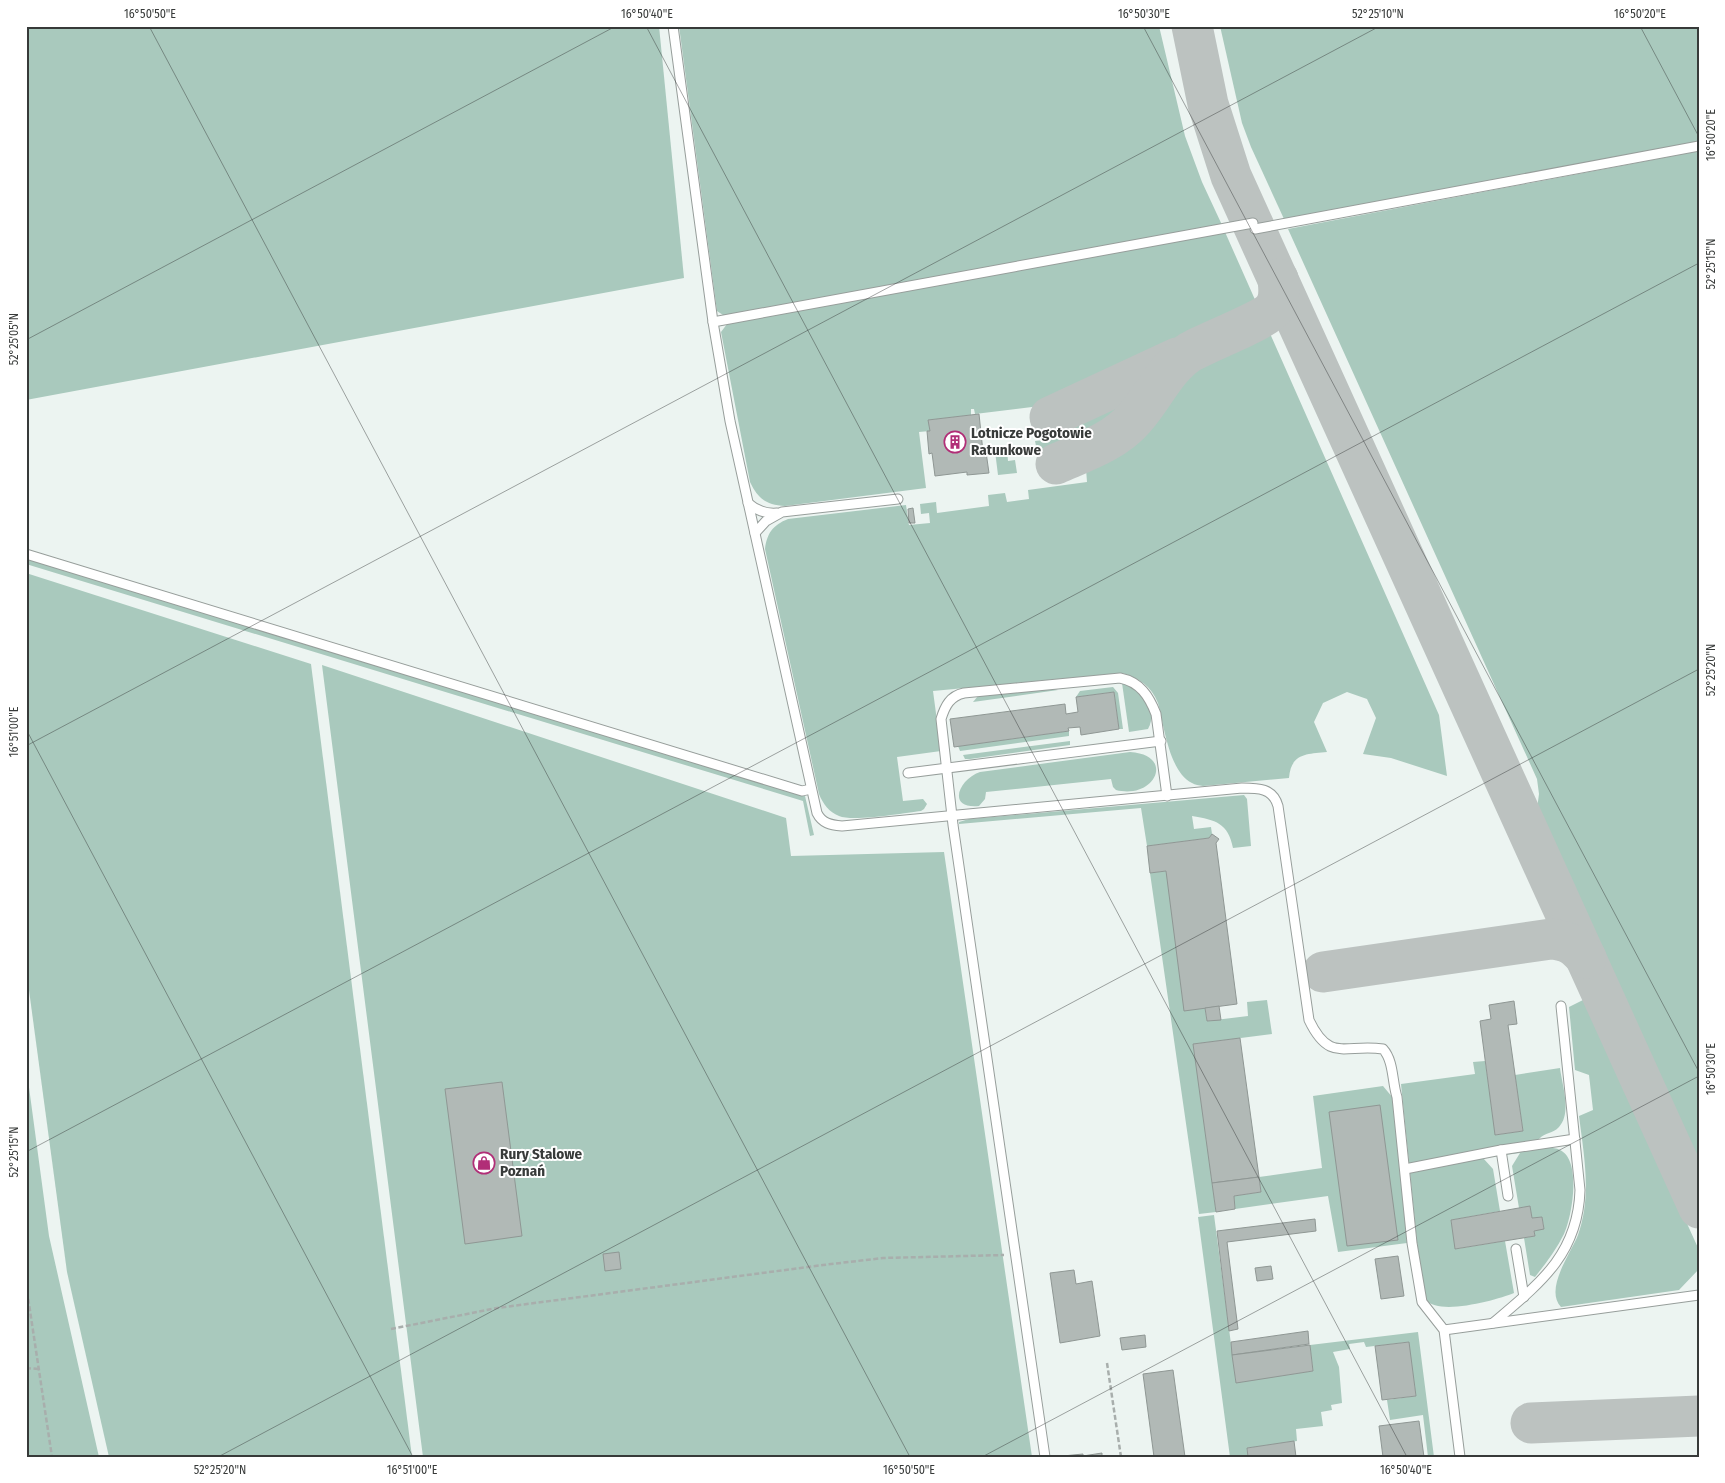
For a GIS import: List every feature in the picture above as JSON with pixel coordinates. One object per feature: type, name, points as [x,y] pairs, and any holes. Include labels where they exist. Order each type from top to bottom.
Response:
[{"type":"lane","points":[[673,26],[713,322],[730,421],[817,813],[820,818],[833,825],[952,816],[1251,788],[1272,793],[1276,799],[1309,1020],[1321,1040],[1334,1048],[1348,1050],[1383,1049],[1389,1058],[1393,1085],[1397,1097],[1412,1243],[1422,1302],[1444,1330],[1460,1457]]},
{"type":"lane","points":[[713,322],[1699,146]]},
{"type":"lane","points":[[748,503],[757,510],[766,513],[898,499]]},
{"type":"lane","points":[[755,533],[766,521],[782,512]]},
{"type":"lane","points":[[26,554],[802,791],[811,789]]},
{"type":"lane","points":[[1045,1457],[952,816],[941,718],[949,701],[956,695],[964,693],[1120,678],[1128,680],[1141,688],[1152,704],[1156,714],[1167,796]]},
{"type":"lane","points":[[908,773],[1160,741]]},
{"type":"lane","points":[[1493,1323],[1548,1275],[1567,1244],[1575,1227],[1578,1214],[1580,1190],[1561,1006]]},
{"type":"lane","points":[[1405,1169],[1500,1150],[1575,1139]]},
{"type":"lane","points":[[1500,1150],[1508,1196]]},
{"type":"lane","points":[[1516,1249],[1524,1297]]},
{"type":"lane","points":[[1444,1330],[1699,1295]]},
{"type":"path","points":[[391,1329],[496,1308],[823,1265],[883,1258],[1016,1254]]},
{"type":"path","points":[[26,1284],[52,1457]]},
{"type":"path","points":[[1106,1363],[1120,1457]]},
{"type":"path","points":[[26,1368],[39,1369]]},
{"type":"green space","points":[[26,26],[659,26],[684,278],[26,400]]},
{"type":"green space","points":[[679,26],[1159,26],[1185,136],[1202,182],[1222,225],[726,317],[717,311]]},
{"type":"green space","points":[[1220,26],[1699,26],[1699,143],[1284,219],[1242,123]]},
{"type":"green space","points":[[1699,151],[1699,1166],[1537,809],[1539,794],[1537,779],[1288,229]]},
{"type":"green space","points":[[1225,232],[1439,715],[1447,776],[1391,758],[1363,754],[1376,718],[1367,699],[1347,692],[1323,703],[1314,722],[1327,752],[1301,756],[1293,764],[1289,778],[1203,786],[1194,784],[1184,777],[1173,759],[1165,735],[1158,703],[1152,692],[1139,680],[1122,673],[933,691],[941,751],[897,757],[903,801],[923,799],[927,804],[924,809],[921,811],[867,818],[846,818],[829,810],[819,794],[765,549],[767,538],[772,530],[778,524],[788,519],[906,505],[909,525],[930,523],[929,513],[921,514],[920,504],[936,502],[937,513],[989,506],[988,495],[1005,493],[1007,502],[1029,499],[1028,490],[1087,482],[1086,469],[1057,472],[1054,449],[1037,451],[1035,441],[1053,439],[1048,405],[975,414],[974,409],[971,409],[971,415],[929,420],[930,431],[919,432],[926,488],[785,506],[773,504],[760,497],[750,482],[721,332],[727,324]]},
{"type":"green space","points":[[1007,449],[1008,461],[1015,460],[1017,473],[998,475],[995,451]]},
{"type":"green space","points":[[26,558],[805,796],[814,835],[810,836],[803,801],[26,564]]},
{"type":"green space","points":[[26,573],[311,664],[412,1457],[109,1457],[67,1272],[26,968]]},
{"type":"green space","points":[[322,665],[786,818],[791,856],[944,852],[1032,1457],[423,1457]]},
{"type":"green space","points":[[1122,683],[1136,690],[1150,707],[1151,722],[1148,729],[1129,732]]},
{"type":"green space","points":[[1113,687],[1118,693],[1123,729],[1119,729],[1114,692],[1076,697],[1080,691]]},
{"type":"green space","points":[[1049,688],[1058,690],[973,702],[978,696]]},
{"type":"green space","points":[[1069,731],[1069,736],[960,751],[958,746]]},
{"type":"green space","points":[[1070,741],[1070,745],[970,759],[965,759],[963,755]]},
{"type":"green space","points":[[1130,752],[1144,755],[1153,761],[1156,768],[1155,776],[1150,783],[1141,789],[1130,791],[1116,790],[1111,779],[986,792],[985,799],[979,806],[969,806],[962,803],[959,798],[959,793],[966,781],[980,772]]},
{"type":"green space","points":[[1244,795],[1247,799],[1251,846],[1233,848],[1228,833],[1220,824],[1208,819],[1192,816],[1194,829],[1211,827],[1212,834],[1209,838],[1147,846],[1141,808],[959,824],[959,822],[969,819]]},
{"type":"green space","points":[[1166,871],[1207,1021],[1248,1016],[1247,1002],[1267,1000],[1272,1034],[1194,1044],[1216,1212],[1199,1214],[1150,873]]},
{"type":"green space","points":[[1585,999],[1699,1250],[1699,1269],[1679,1290],[1561,1307],[1555,1291],[1557,1281],[1578,1235],[1585,1206],[1586,1176],[1579,1116],[1593,1110],[1589,1075],[1575,1070],[1569,1007]]},
{"type":"green space","points":[[1485,1061],[1496,1135],[1523,1131],[1515,1075],[1560,1068],[1566,1107],[1563,1121],[1557,1129],[1539,1139],[1541,1148],[1560,1150],[1567,1156],[1571,1165],[1573,1189],[1570,1215],[1558,1246],[1535,1277],[1530,1275],[1524,1238],[1535,1236],[1534,1231],[1544,1228],[1542,1217],[1532,1218],[1530,1207],[1519,1208],[1512,1166],[1520,1153],[1483,1158],[1493,1169],[1500,1211],[1451,1220],[1456,1249],[1505,1241],[1514,1293],[1482,1303],[1443,1307],[1433,1305],[1426,1300],[1417,1242],[1401,1084],[1475,1074],[1473,1062]]},
{"type":"green space","points":[[26,1065],[49,1236],[99,1457],[26,1457]]},
{"type":"green space","points":[[1383,1086],[1393,1098],[1407,1243],[1338,1252],[1328,1196],[1235,1209],[1234,1196],[1261,1192],[1259,1177],[1322,1168],[1313,1096]]},
{"type":"green space","points":[[1214,1215],[1236,1382],[1313,1371],[1310,1345],[1418,1332],[1434,1457],[1428,1457],[1423,1415],[1390,1420],[1387,1400],[1416,1396],[1408,1342],[1366,1347],[1364,1342],[1349,1344],[1350,1349],[1333,1352],[1339,1367],[1342,1403],[1331,1405],[1332,1410],[1321,1412],[1323,1426],[1296,1429],[1297,1441],[1247,1448],[1248,1457],[1230,1457],[1198,1217]]},
{"type":"building","name":"Lotnicze Pogotowie Ratunkowe","points":[[979,414],[983,452],[986,452],[989,473],[967,475],[967,472],[935,476],[932,453],[929,454],[927,431],[930,431],[928,420]]},
{"type":"building","points":[[913,508],[915,523],[909,523],[908,509]]},
{"type":"building","points":[[1114,692],[1119,729],[1081,735],[1080,727],[1068,728],[1069,731],[954,747],[950,719],[1065,704],[1066,714],[1078,712],[1076,697]]},
{"type":"building","points":[[1212,834],[1219,839],[1216,843],[1237,1004],[1184,1011],[1166,871],[1150,873],[1147,846],[1209,838]]},
{"type":"building","points":[[1514,1001],[1517,1024],[1508,1025],[1523,1131],[1495,1135],[1480,1021],[1491,1019],[1489,1005]]},
{"type":"building","points":[[1219,1006],[1221,1020],[1207,1021],[1205,1008]]},
{"type":"building","points":[[1240,1038],[1259,1177],[1212,1183],[1193,1044]]},
{"type":"building","name":"Rury Stalowe Poznań","points":[[502,1082],[522,1236],[465,1244],[445,1089]]},
{"type":"building","points":[[1380,1105],[1398,1240],[1347,1246],[1329,1112]]},
{"type":"building","points":[[1259,1177],[1261,1192],[1234,1196],[1235,1209],[1216,1212],[1212,1183]]},
{"type":"building","points":[[1530,1206],[1532,1218],[1542,1217],[1544,1229],[1534,1231],[1535,1236],[1455,1249],[1451,1220]]},
{"type":"building","points":[[1315,1219],[1316,1231],[1227,1242],[1238,1329],[1229,1331],[1217,1231]]},
{"type":"building","points":[[619,1252],[621,1269],[605,1271],[603,1254]]},
{"type":"building","points":[[1398,1256],[1404,1296],[1381,1299],[1375,1259]]},
{"type":"building","points":[[1271,1266],[1273,1279],[1257,1281],[1255,1268]]},
{"type":"building","points":[[1074,1270],[1076,1284],[1092,1281],[1100,1336],[1060,1343],[1050,1273]]},
{"type":"building","points":[[1308,1331],[1309,1344],[1232,1355],[1231,1342]]},
{"type":"building","points":[[1145,1335],[1146,1347],[1122,1350],[1120,1338]]},
{"type":"building","points":[[1409,1342],[1416,1396],[1382,1400],[1375,1346]]},
{"type":"building","points":[[1310,1345],[1313,1371],[1236,1383],[1232,1355]]},
{"type":"building","points":[[1173,1370],[1185,1457],[1154,1457],[1143,1374]]},
{"type":"building","points":[[1419,1421],[1424,1457],[1383,1457],[1379,1426]]},
{"type":"building","points":[[1294,1441],[1296,1457],[1248,1457],[1247,1448]]},
{"type":"building","points":[[1102,1453],[1102,1457],[1063,1456],[1083,1454],[1083,1456]]},
{"type":"taxiway","points":[[1192,26],[1208,104],[1231,176],[1699,1208]]},
{"type":"taxiway","points":[[1056,464],[1098,446],[1126,427],[1167,374],[1190,352],[1269,313],[1274,308],[1278,298],[1278,279]]},
{"type":"taxiway","points":[[1050,417],[1177,358]]},
{"type":"taxiway","points":[[1323,972],[1551,939],[1571,944],[1586,958]]},
{"type":"taxiway","points":[[1531,1423],[1699,1416]]},
{"type":"place","name":"Lotnicze Pogotowie Ratunkowe","points":[[955,442]]},
{"type":"place","name":"Rury Stalowe Poznań","points":[[484,1163]]}]
